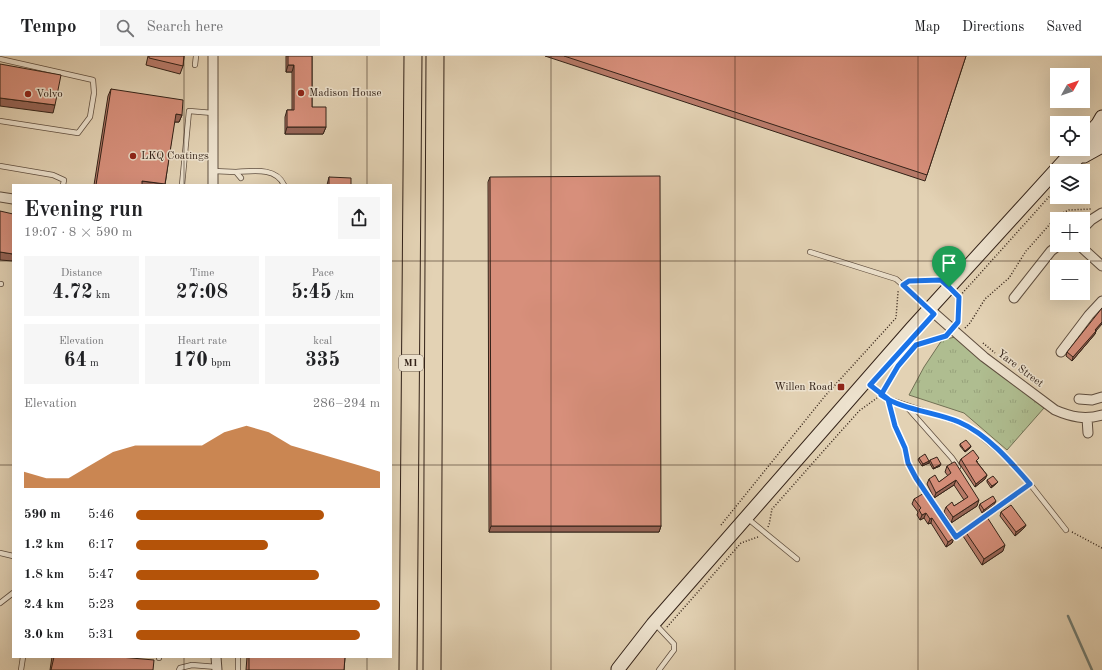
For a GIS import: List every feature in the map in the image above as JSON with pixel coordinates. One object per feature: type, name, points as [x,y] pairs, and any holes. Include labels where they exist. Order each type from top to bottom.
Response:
[{"type":"highway","name":"M1","points":[[408,670],[413,56]]},
{"type":"highway","name":"M1","points":[[432,670],[435,56]]},
{"type":"street","points":[[213,56],[213,184]]},
{"type":"street","points":[[1090,133],[1102,117]]},
{"type":"street","points":[[1072,164],[1102,131]]},
{"type":"street","points":[[1074,164],[1102,146]]},
{"type":"street","points":[[617,669],[653,624],[870,385],[932,311],[949,287],[1069,156]]},
{"type":"street","points":[[617,669],[661,629],[749,520],[932,311],[1050,187]]},
{"type":"street","points":[[0,197],[12,199]]},
{"type":"street","points":[[1090,221],[1099,211]]},
{"type":"street","points":[[1014,298],[1050,252]]},
{"type":"street","points":[[1087,252],[1102,266]]},
{"type":"street","points":[[1061,352],[1089,314],[1102,301]]},
{"type":"street","name":"Yare Street","points":[[932,311],[955,326],[984,358],[1055,410],[1067,416],[1088,418],[1102,415]]},
{"type":"street","points":[[1079,399],[1092,400],[1101,397],[1102,412]]},
{"type":"street","points":[[1088,418],[1088,433]]},
{"type":"street","points":[[216,658],[217,669]]},
{"type":"lane","points":[[195,65],[196,56]]},
{"type":"lane","points":[[0,59],[93,80],[94,93],[90,117],[78,133],[0,121]]},
{"type":"lane","points":[[182,184],[189,111],[213,112]]},
{"type":"lane","points":[[0,166],[53,175],[64,180],[63,184]]},
{"type":"lane","points":[[213,171],[264,171],[275,174],[282,179],[284,184]]},
{"type":"lane","points":[[236,172],[241,178]]},
{"type":"lane","points":[[810,252],[896,279],[932,311]]},
{"type":"lane","points":[[870,385],[888,399],[960,423],[977,433],[1006,457],[1030,484],[1066,530]]},
{"type":"lane","points":[[888,399],[895,426],[905,448],[908,463],[916,478],[930,498]]},
{"type":"lane","points":[[906,406],[952,458],[960,470]]},
{"type":"lane","points":[[943,518],[956,537],[1030,484]]},
{"type":"lane","points":[[749,520],[797,559]]},
{"type":"lane","points":[[0,552],[12,556]]},
{"type":"lane","points":[[0,603],[12,594]]},
{"type":"lane","points":[[659,670],[674,650],[674,644],[661,629]]},
{"type":"lane","points":[[20,670],[23,658]]},
{"type":"lane","points":[[238,658],[238,670]]},
{"type":"lane","points":[[179,670],[180,668],[192,665],[217,669]]},
{"type":"path","points":[[661,629],[741,543],[759,537],[769,525],[772,509],[859,411],[881,395],[898,366],[916,345],[946,336],[955,326],[959,297],[1050,196]]},
{"type":"path","points":[[1064,212],[1069,210],[1099,211]]},
{"type":"path","points":[[955,326],[965,328],[970,323],[985,299],[1010,278],[1026,250],[1050,224]]},
{"type":"path","points":[[721,525],[825,396],[896,318],[898,292],[903,285],[909,281],[941,280],[949,287]]},
{"type":"path","points":[[981,341],[998,355]]},
{"type":"path","points":[[1066,530],[1102,548]]},
{"type":"green space","points":[[955,337],[1044,408],[1007,450],[964,413],[909,395],[924,367],[942,340]]},
{"type":"building","points":[[149,56],[184,56],[183,66],[149,58]]},
{"type":"building","name":"Madison House","points":[[288,56],[312,56],[312,107],[326,107],[326,127],[287,127],[287,110],[294,110],[294,65],[288,65]]},
{"type":"building","points":[[564,56],[966,56],[927,175]]},
{"type":"building","name":"Volvo","points":[[0,64],[61,75],[55,105],[0,98]]},
{"type":"building","name":"LKQ Coatings","points":[[111,89],[183,100],[182,115],[176,114],[165,184],[142,181],[142,184],[96,184]]},
{"type":"building","points":[[660,176],[661,526],[491,526],[490,177]]},
{"type":"building","points":[[329,177],[351,178],[351,184],[329,184]]},
{"type":"building","points":[[0,211],[12,214],[12,254],[0,252]]},
{"type":"building","points":[[1102,308],[1102,322],[1073,357],[1067,352]]},
{"type":"building","points":[[966,440],[971,446],[965,451],[960,444]]},
{"type":"building","points":[[973,450],[979,458],[976,461],[987,475],[976,484],[961,459]]},
{"type":"building","points":[[925,454],[929,461],[923,464],[919,458]]},
{"type":"building","points":[[937,457],[941,464],[934,468],[930,460]]},
{"type":"building","points":[[954,462],[979,500],[953,517],[946,507],[952,502],[954,506],[968,497],[956,480],[936,493],[929,479],[935,475],[939,482],[951,473],[947,466]]},
{"type":"building","points":[[993,476],[998,482],[992,486],[987,480]]},
{"type":"building","points":[[926,492],[946,522],[944,523],[954,538],[948,542],[932,518],[930,519],[926,513],[922,515],[919,510],[921,508],[914,499]]},
{"type":"building","points":[[993,496],[996,501],[984,510],[980,504]]},
{"type":"building","points":[[1011,505],[1026,525],[1016,532],[1001,512]]},
{"type":"building","points":[[987,517],[1005,545],[984,559],[965,531]]},
{"type":"building","points":[[54,658],[131,658],[154,660],[153,670],[51,670]]},
{"type":"building","points":[[249,658],[345,658],[344,670],[249,670]]},
{"type":"waterway","points":[[1068,616],[1092,670]]},
{"type":"place","name":"Madison House","points":[[301,93]]},
{"type":"place","name":"Volvo","points":[[28,94]]},
{"type":"place","name":"LKQ Coatings","points":[[133,156]]},
{"type":"place","name":"Willen Road","points":[[841,387]]},
{"type":"route","points":[[949,287],[941,280],[909,281],[903,285],[934,314],[870,385],[881,395],[888,399],[895,426],[905,448],[908,463],[916,478],[956,537],[1030,484],[1006,457],[977,433],[960,423],[906,406],[881,395],[898,366],[916,345],[946,336],[958,322],[959,297],[949,287]]}]
